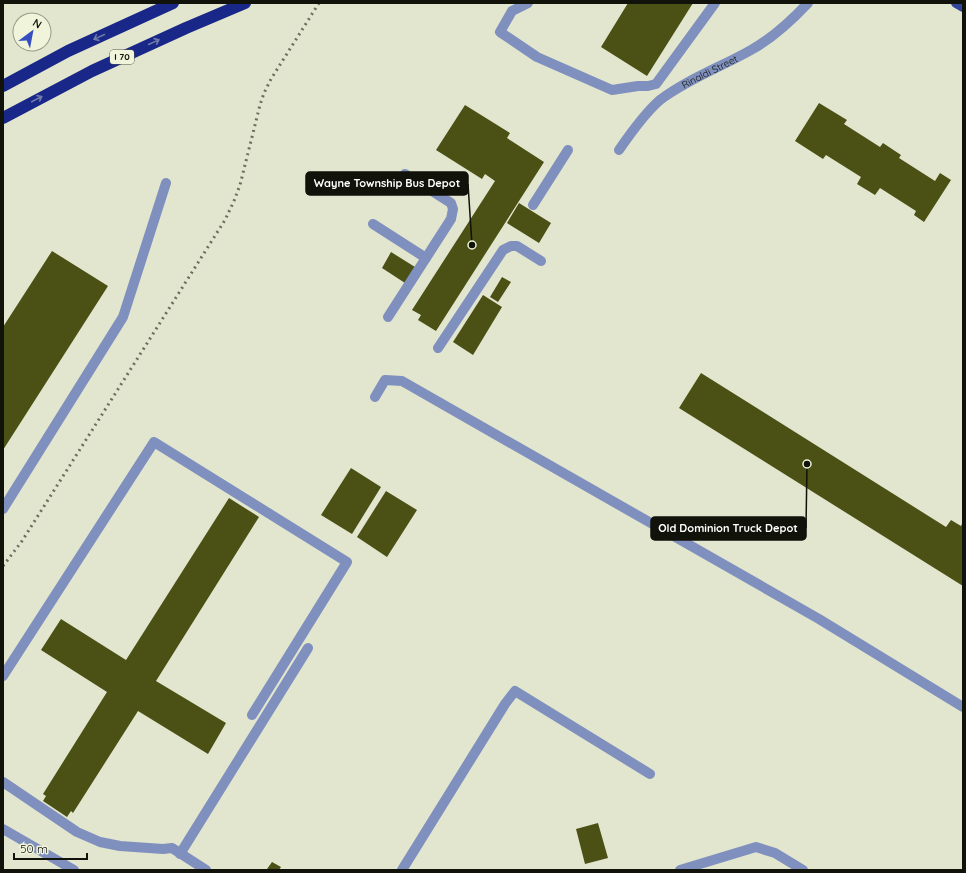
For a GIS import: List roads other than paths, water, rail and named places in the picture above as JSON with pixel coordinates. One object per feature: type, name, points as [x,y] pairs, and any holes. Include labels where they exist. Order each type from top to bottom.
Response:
[{"type":"highway","points":[[3,86],[68,51],[173,3]]},
{"type":"highway","name":"I 70","points":[[3,118],[92,71],[245,3]]},
{"type":"main road","points":[[956,3],[963,7]]},
{"type":"street","points":[[528,3],[512,11],[500,32],[536,57],[612,90],[656,84],[715,3]]},
{"type":"street","name":"Rinaldi Street","points":[[619,150],[659,101],[691,80],[760,45],[785,26],[808,3]]},
{"type":"street","points":[[656,84],[663,98]]},
{"type":"street","points":[[532,205],[568,150]]},
{"type":"street","points":[[388,318],[451,219],[453,209],[451,202],[405,174]]},
{"type":"street","points":[[3,509],[123,318],[166,183]]},
{"type":"street","points":[[373,224],[426,258]]},
{"type":"street","points":[[438,348],[504,250],[511,246],[518,246],[541,260]]},
{"type":"street","points":[[375,397],[386,380],[402,381],[819,619],[963,706]]},
{"type":"street","points":[[3,676],[154,442],[347,562],[252,715]]},
{"type":"street","points":[[180,854],[308,648]]},
{"type":"street","points":[[402,870],[501,710],[515,691],[650,774]]},
{"type":"street","points":[[3,782],[77,832],[100,842],[120,846],[163,849],[172,848],[206,870]]},
{"type":"street","points":[[3,829],[74,870]]},
{"type":"street","points":[[680,870],[756,847],[775,853],[803,870]]},
{"type":"railway","points":[[3,566],[22,541],[225,220],[240,185],[264,93],[271,79],[319,3]]},
{"type":"place","name":"Wayne Township Bus Depot","points":[[472,245]]},
{"type":"place","name":"Old Dominion Truck Depot","points":[[807,464]]}]
